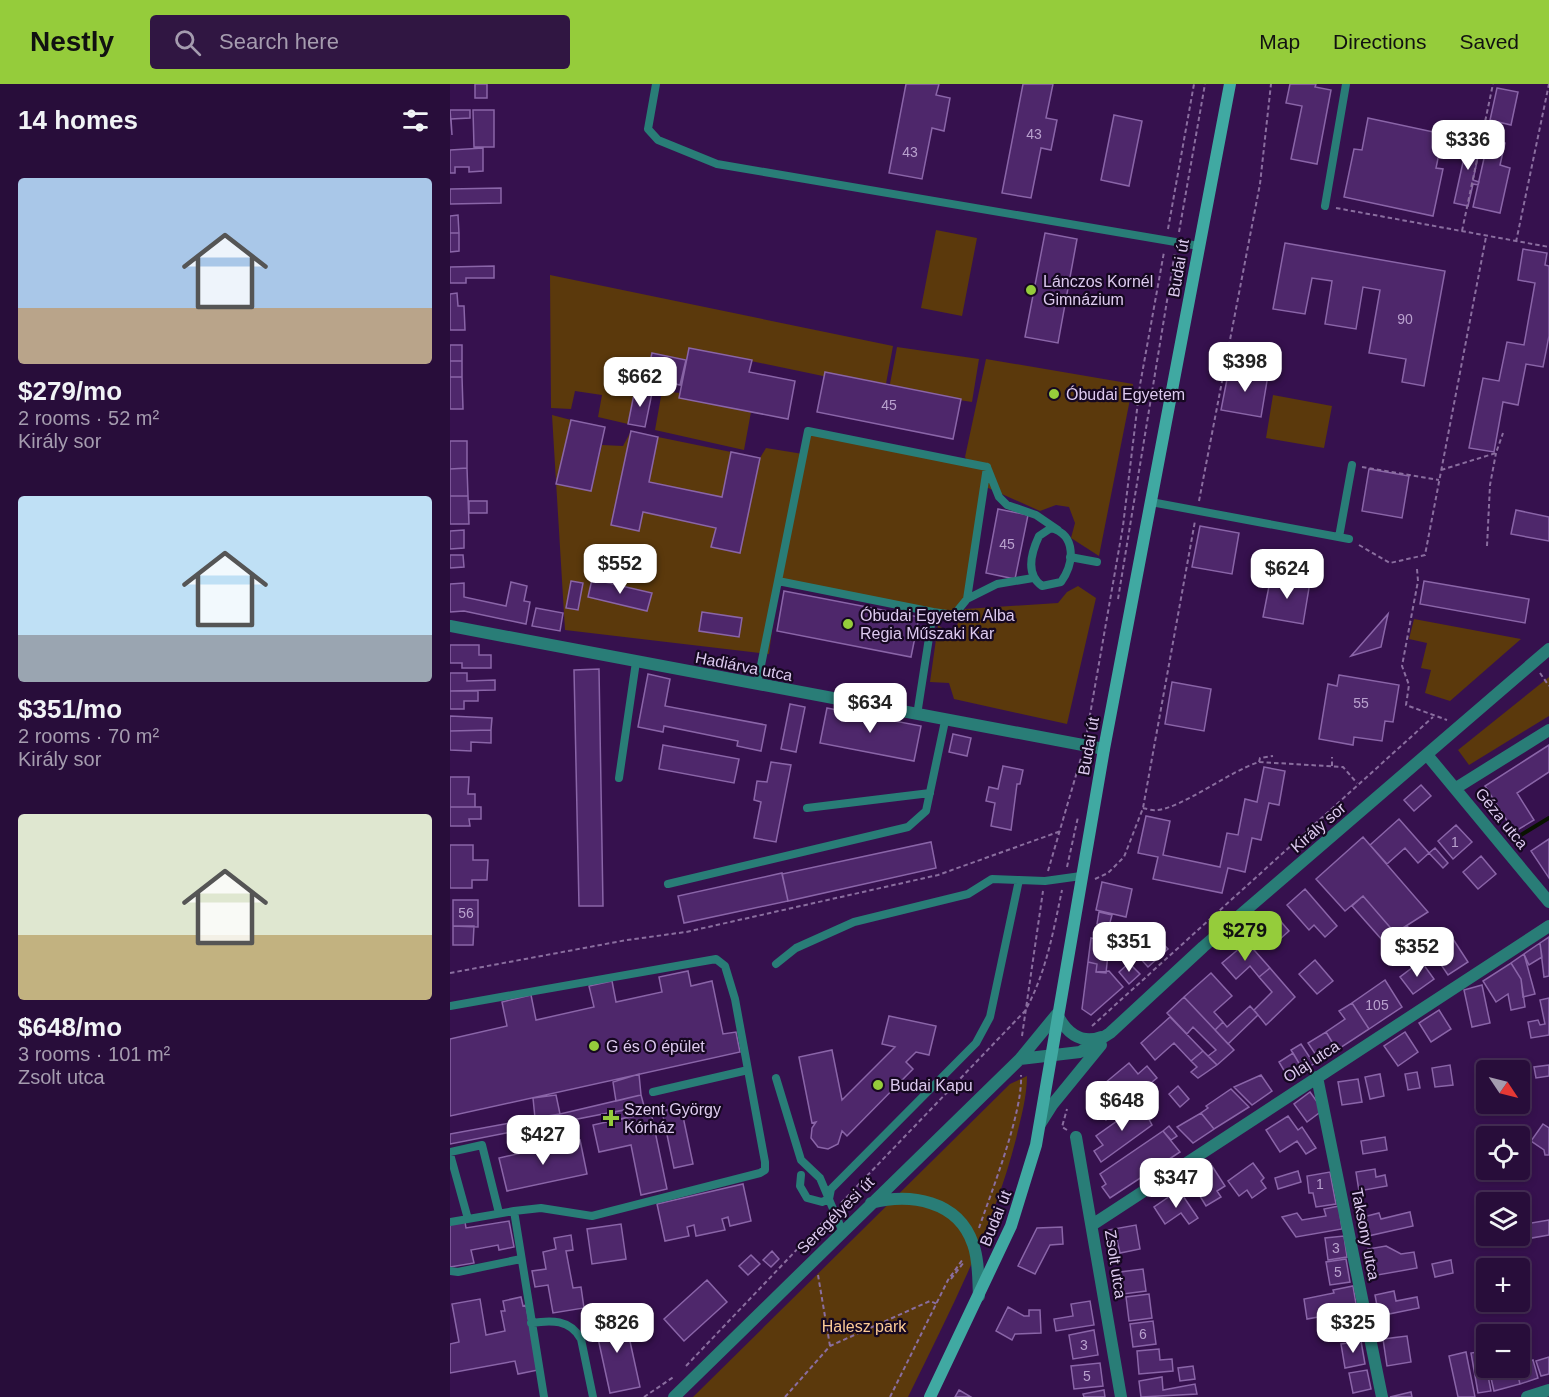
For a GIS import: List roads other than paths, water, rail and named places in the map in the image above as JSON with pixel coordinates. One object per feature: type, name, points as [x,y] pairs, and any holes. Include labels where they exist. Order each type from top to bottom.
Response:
[{"type":"main road","name":"Budai út","points":[[930,1397],[979,1298],[1023,1194],[1040,1125],[1057,1014],[1087,878],[1104,749],[1230,84]]},
{"type":"street","name":"Hadiárva utca","points":[[450,626],[945,721],[1104,749]]},
{"type":"street","name":"Király sor","points":[[1040,1125],[1052,1105],[1110,1033],[1203,947],[1428,756],[1441,741],[1549,649]]},
{"type":"street","points":[[1456,788],[1549,730]]},
{"type":"street","name":"Géza utca","points":[[1428,756],[1549,902]]},
{"type":"street","name":"Olaj utca","points":[[1092,1225],[1549,926]]},
{"type":"street","points":[[1057,1014],[1064,1027],[1077,1037],[1091,1040],[1110,1033]]},
{"type":"street","name":"Seregélyesi út","points":[[674,1397],[869,1203],[1020,1059],[1057,1014]]},
{"type":"street","name":"Király sor","points":[[1050,1054],[1080,1052],[1110,1033]]},
{"type":"street","points":[[1020,1059],[1050,1054]]},
{"type":"street","name":"Taksony utca","points":[[1317,1077],[1382,1397]]},
{"type":"street","name":"Zsolt utca","points":[[1076,1137],[1121,1397]]},
{"type":"street","points":[[869,1203],[904,1197],[930,1202],[958,1221],[973,1245],[979,1298]]},
{"type":"street","points":[[1527,1397],[1549,1390]]},
{"type":"lane","points":[[656,84],[648,129],[658,140],[717,164],[1199,246]]},
{"type":"lane","points":[[1325,206],[1346,84]]},
{"type":"lane","points":[[757,685],[808,431],[987,467]]},
{"type":"lane","points":[[1339,537],[1352,465]]},
{"type":"lane","points":[[987,467],[999,497],[1006,505],[1036,515],[1058,530],[1069,541],[1072,548],[1066,576],[1061,582],[1042,586],[1033,578],[1030,571],[1038,536],[1044,531],[1058,530]]},
{"type":"lane","points":[[967,599],[987,467]]},
{"type":"lane","points":[[1151,502],[1349,539]]},
{"type":"lane","points":[[1070,557],[1097,562]]},
{"type":"lane","points":[[778,581],[954,615],[967,599],[997,584],[1033,578]]},
{"type":"lane","points":[[917,715],[933,612]]},
{"type":"lane","points":[[619,778],[636,662]]},
{"type":"lane","points":[[668,884],[908,827],[926,811],[945,721]]},
{"type":"lane","points":[[807,808],[930,793]]},
{"type":"lane","points":[[776,964],[796,948],[854,922],[968,894],[992,879],[1045,881],[1087,878]]},
{"type":"lane","points":[[829,1199],[831,1189],[976,1043],[984,1031],[990,1017],[1018,880]]},
{"type":"lane","points":[[450,1006],[716,959],[725,966],[735,999],[765,1162],[765,1170],[760,1173],[592,1215],[541,1208],[514,1210],[450,1222]]},
{"type":"lane","points":[[653,1092],[748,1070]]},
{"type":"lane","points":[[776,1078],[801,1160],[820,1178],[842,1230]]},
{"type":"lane","points":[[468,1219],[450,1153],[482,1145],[499,1213]]},
{"type":"lane","points":[[801,1175],[800,1186],[807,1198],[822,1202],[829,1199]]},
{"type":"lane","points":[[514,1210],[544,1397]]},
{"type":"lane","points":[[450,1271],[458,1272],[521,1259]]},
{"type":"lane","points":[[531,1323],[559,1321],[576,1330],[581,1339],[593,1397]]},
{"type":"waterway","points":[[1521,835],[1549,818]]},
{"type":"place","name":"Lánczos Kornél Gimnázium","points":[[1031,290]]},
{"type":"place","name":"Óbudai Egyetem","points":[[1054,394]]},
{"type":"place","name":"Óbudai Egyetem Alba Regia Műszaki Kar","points":[[848,624]]},
{"type":"place","name":"G és O épület","points":[[594,1046]]},
{"type":"place","name":"Budai Kapu","points":[[878,1085]]},
{"type":"place","name":"Szent György Kórház","points":[[611,1118]]},
{"type":"park label","name":"Halesz park","points":[[864,1326]]}]
